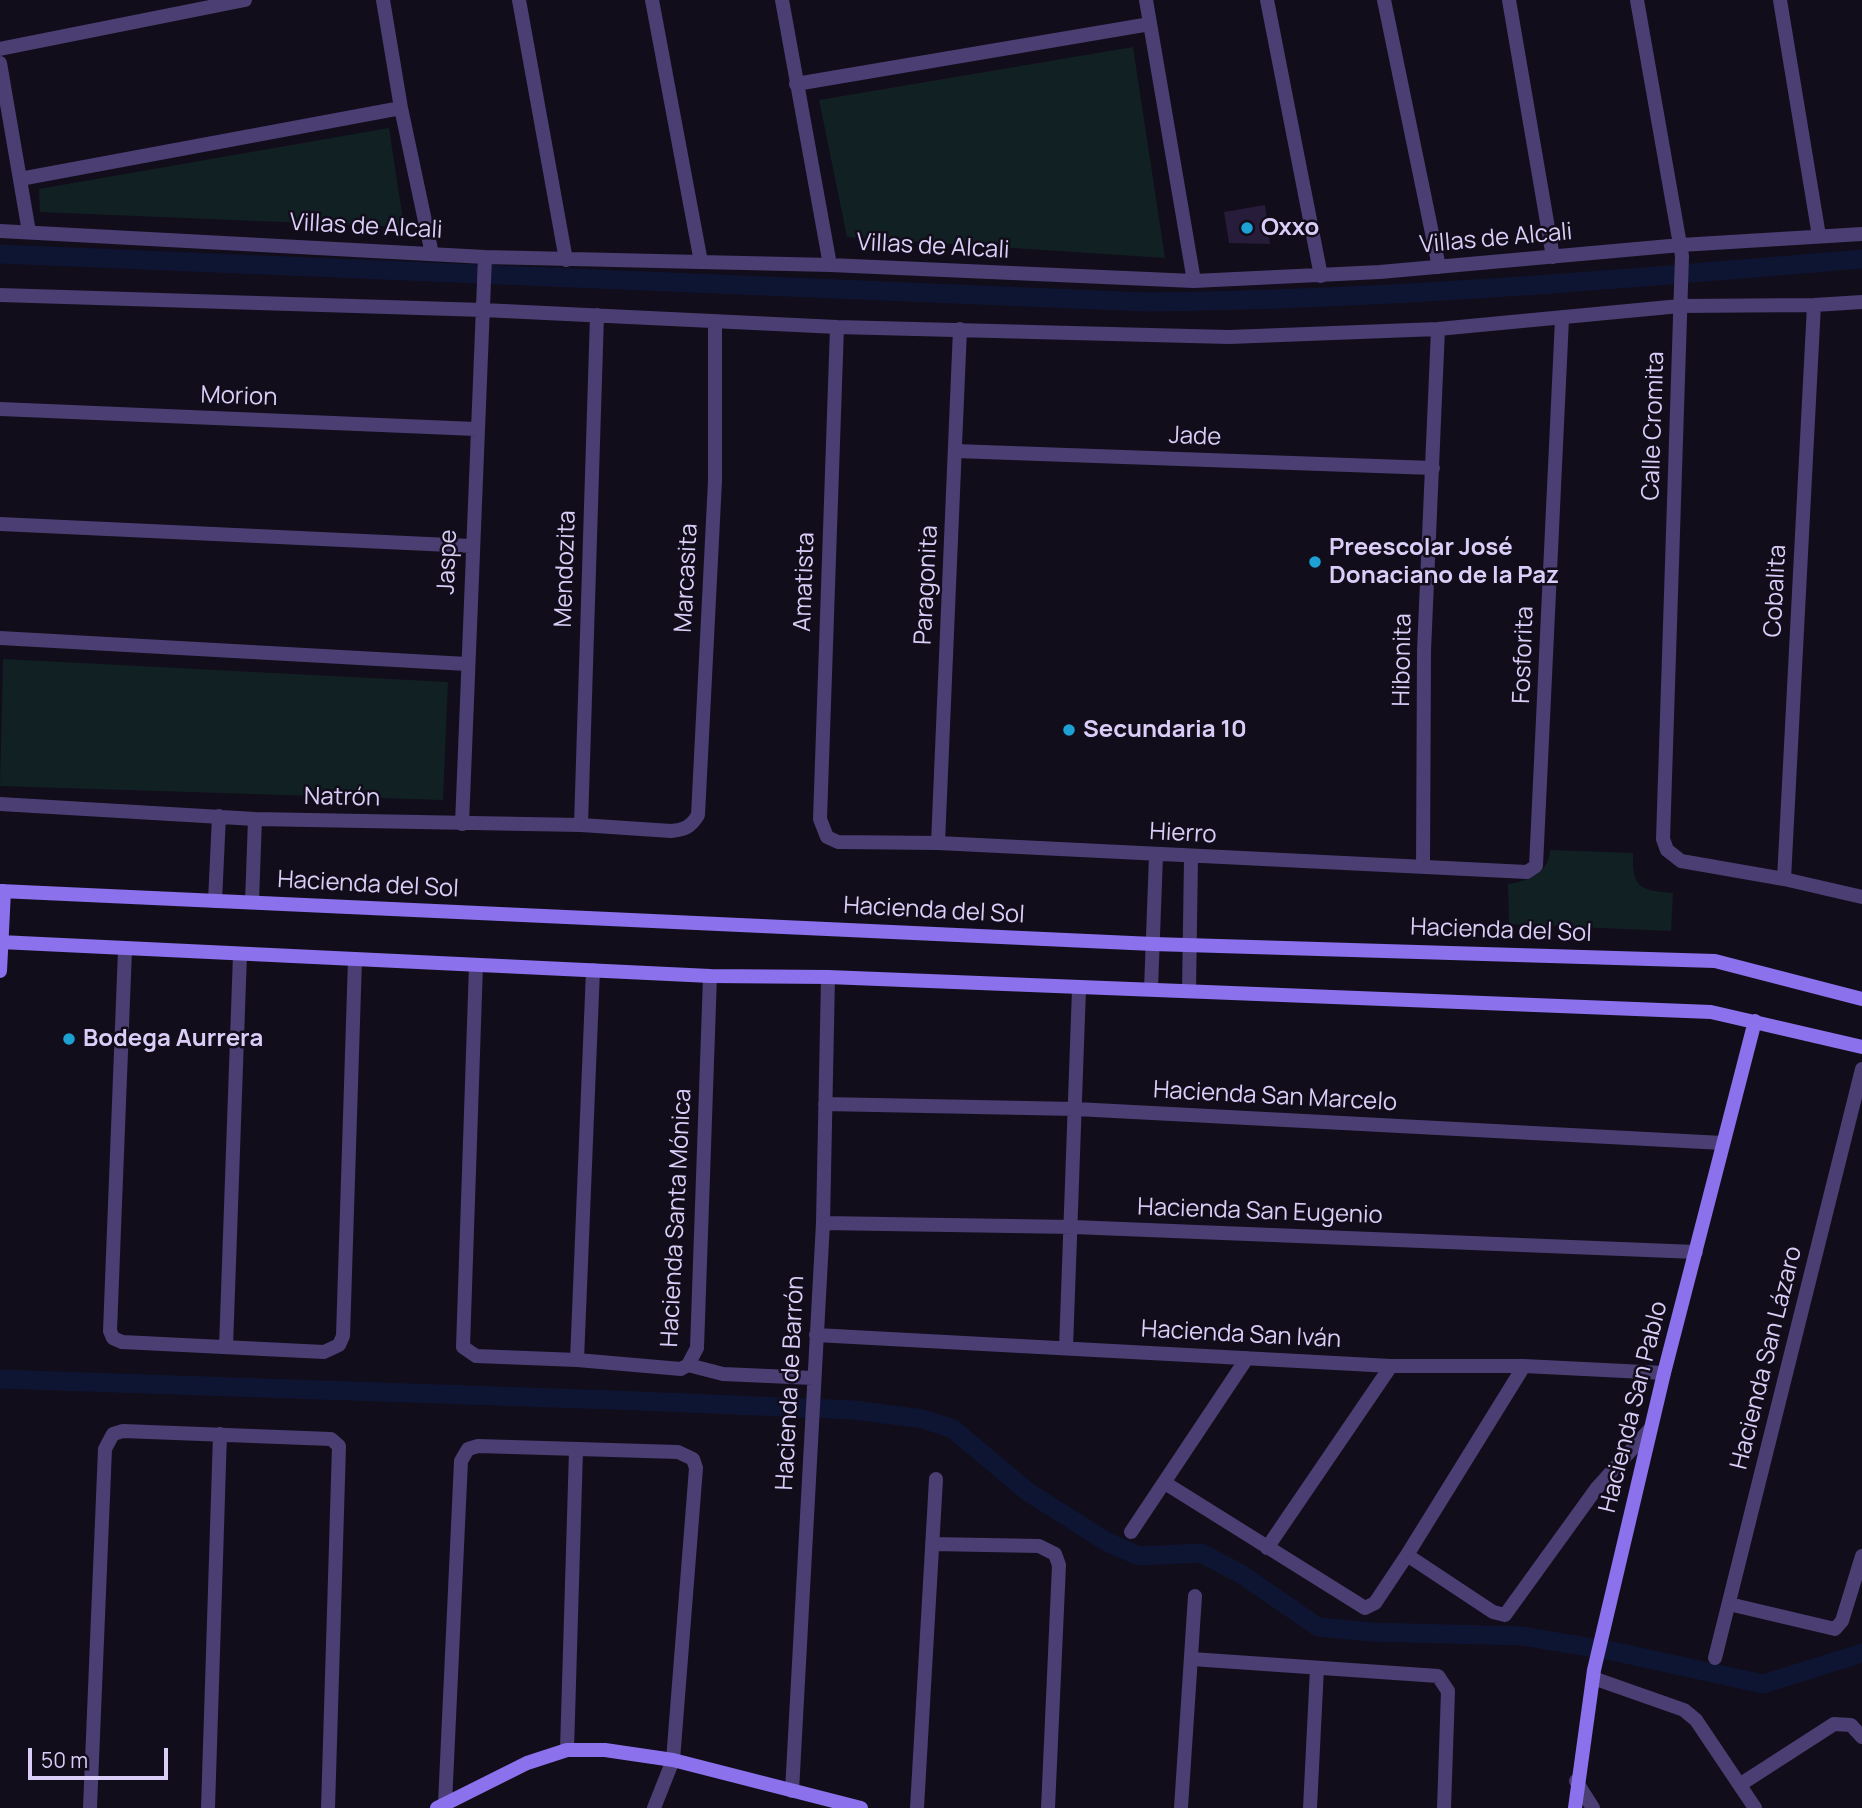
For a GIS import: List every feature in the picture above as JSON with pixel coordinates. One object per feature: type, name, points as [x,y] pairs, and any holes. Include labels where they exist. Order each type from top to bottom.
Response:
[{"type":"street","points":[[0,49],[246,0]]},
{"type":"street","points":[[383,0],[401,108],[432,254]]},
{"type":"street","points":[[519,0],[566,260]]},
{"type":"street","points":[[652,0],[701,262]]},
{"type":"street","points":[[782,0],[831,265]]},
{"type":"street","points":[[1146,0],[1194,281]]},
{"type":"street","points":[[1267,0],[1321,276]]},
{"type":"street","points":[[1384,0],[1439,267]]},
{"type":"street","points":[[1509,0],[1553,257]]},
{"type":"street","name":"Calle Cromita","points":[[1637,0],[1681,250],[1663,839],[1671,855],[1681,861],[1784,879]]},
{"type":"street","points":[[1780,0],[1819,236]]},
{"type":"street","points":[[796,83],[1150,24]]},
{"type":"street","points":[[0,63],[29,232]]},
{"type":"street","points":[[20,179],[401,108]]},
{"type":"street","name":"Villas de Alcali","points":[[0,230],[432,254],[484,261],[831,265],[1194,281],[1321,276],[1862,234]]},
{"type":"street","name":"Jaspe","points":[[462,824],[475,429],[484,261]]},
{"type":"street","points":[[0,295],[483,306],[597,315],[837,327],[1228,337],[1438,329],[1562,319],[1680,301],[1814,306],[1862,302]]},
{"type":"street","name":"Cobalita","points":[[1784,879],[1814,306]]},
{"type":"street","name":"Mendozita","points":[[580,825],[597,315]]},
{"type":"street","name":"Fosforita","points":[[1536,866],[1562,319]]},
{"type":"street","name":"Marcasita","points":[[684,830],[698,815],[715,481],[715,321]]},
{"type":"street","name":"Amatista","points":[[827,838],[820,819],[837,327]]},
{"type":"street","name":"Paragonita","points":[[938,843],[960,329]]},
{"type":"street","name":"Hibonita","points":[[1423,867],[1424,651],[1438,329]]},
{"type":"street","name":"Morion","points":[[0,409],[475,429]]},
{"type":"street","name":"Jade","points":[[956,451],[1433,468]]},
{"type":"street","points":[[0,524],[471,545]]},
{"type":"street","points":[[0,638],[467,664]]},
{"type":"street","name":"Natrón","points":[[0,804],[255,818],[684,830]]},
{"type":"street","points":[[215,901],[219,816]]},
{"type":"street","points":[[252,902],[255,818]]},
{"type":"street","name":"Hierro","points":[[827,838],[838,842],[938,843],[1191,858],[1527,872],[1536,866]]},
{"type":"street","points":[[1151,989],[1156,856]]},
{"type":"street","points":[[1189,992],[1191,858]]},
{"type":"street","points":[[1784,879],[1862,897]]},
{"type":"street","points":[[0,971],[2,891]]},
{"type":"street","name":"Hacienda del Sol","points":[[2,891],[1153,944],[1715,961],[1862,999]]},
{"type":"street","points":[[1,942],[710,976],[828,977],[1711,1012],[1862,1047]]},
{"type":"street","points":[[125,950],[110,1331],[116,1340],[324,1352],[332,1350],[343,1336],[355,959]]},
{"type":"street","points":[[226,1347],[240,954]]},
{"type":"street","name":"Hacienda Santa Mónica","points":[[476,965],[462,1338],[468,1353],[476,1356],[578,1360],[681,1369],[688,1366],[697,1348],[710,976]]},
{"type":"street","points":[[578,1360],[593,970]]},
{"type":"street","name":"Hacienda de Barrón","points":[[792,1791],[812,1385],[823,1223],[828,977]]},
{"type":"street","points":[[1066,1348],[1073,1227],[1079,989]]},
{"type":"street","name":"Hacienda San Pablo","points":[[1575,1808],[1576,1782],[1604,1626],[1664,1373],[1755,1021]]},
{"type":"street","name":"Hacienda San Lázaro","points":[[1716,1658],[1862,1069]]},
{"type":"street","name":"Hacienda San Marcelo","points":[[825,1104],[1076,1109],[1723,1143]]},
{"type":"street","name":"Hacienda San Eugenio","points":[[823,1223],[1073,1227],[1696,1252]]},
{"type":"street","name":"Hacienda San Iván","points":[[816,1335],[1391,1366],[1524,1366],[1664,1373]]},
{"type":"street","points":[[1131,1532],[1247,1358]]},
{"type":"street","points":[[688,1366],[723,1374],[812,1385]]},
{"type":"street","points":[[1267,1548],[1391,1366]]},
{"type":"street","points":[[1165,1483],[1365,1608],[1375,1603],[1524,1366]]},
{"type":"street","points":[[1406,1555],[1493,1612],[1505,1615],[1596,1489],[1651,1427]]},
{"type":"street","points":[[90,1808],[104,1449],[113,1434],[123,1431],[331,1439],[339,1446],[328,1808]]},
{"type":"street","points":[[208,1808],[220,1433]]},
{"type":"street","points":[[441,1806],[464,1453],[478,1446],[678,1452],[693,1459],[696,1468],[673,1760],[654,1808]]},
{"type":"street","points":[[567,1750],[576,1450]]},
{"type":"street","points":[[917,1808],[936,1479]]},
{"type":"street","points":[[932,1544],[1039,1546],[1055,1554],[1059,1565],[1048,1808]]},
{"type":"street","points":[[1729,1604],[1835,1629],[1842,1621],[1860,1573],[1862,1556]]},
{"type":"street","points":[[1181,1808],[1195,1597]]},
{"type":"street","points":[[1192,1659],[1427,1673],[1444,1682],[1448,1691],[1444,1808]]},
{"type":"street","points":[[1310,1808],[1317,1668]]},
{"type":"street","points":[[1594,1674],[1684,1710],[1696,1720],[1755,1808]]},
{"type":"street","points":[[1741,1784],[1834,1724],[1851,1725],[1862,1737]]},
{"type":"street","points":[[441,1806],[527,1763],[567,1750],[605,1750],[673,1760],[861,1808]]},
{"type":"street","points":[[1576,1782],[1593,1808]]},
{"type":"shaded area","points":[[1133,47],[1165,258],[847,237],[819,100]]},
{"type":"shaded area","points":[[389,128],[404,227],[40,212],[39,189]]},
{"type":"shaded area","points":[[3,659],[448,682],[443,800],[0,786]]},
{"type":"shaded area","points":[[1550,850],[1633,853],[1634,874],[1640,885],[1673,893],[1671,931],[1509,924],[1508,884],[1523,881],[1542,870]]},
{"type":"building","name":"Oxxo","points":[[1265,205],[1270,244],[1229,243],[1224,212]]},
{"type":"waterway","points":[[0,254],[1147,302],[1415,293],[1862,259]]},
{"type":"waterway","points":[[0,1379],[854,1410],[923,1419],[953,1429],[1028,1492],[1107,1542],[1139,1556],[1201,1553],[1241,1574],[1318,1627],[1372,1632],[1522,1636],[1612,1651],[1763,1684],[1862,1653]]},
{"type":"place","name":"Oxxo","points":[[1247,228]]},
{"type":"place","name":"Preescolar José Donaciano de la Paz","points":[[1315,562]]},
{"type":"place","name":"Secundaria 10","points":[[1069,730]]},
{"type":"place","name":"Bodega Aurrera","points":[[69,1039]]}]
